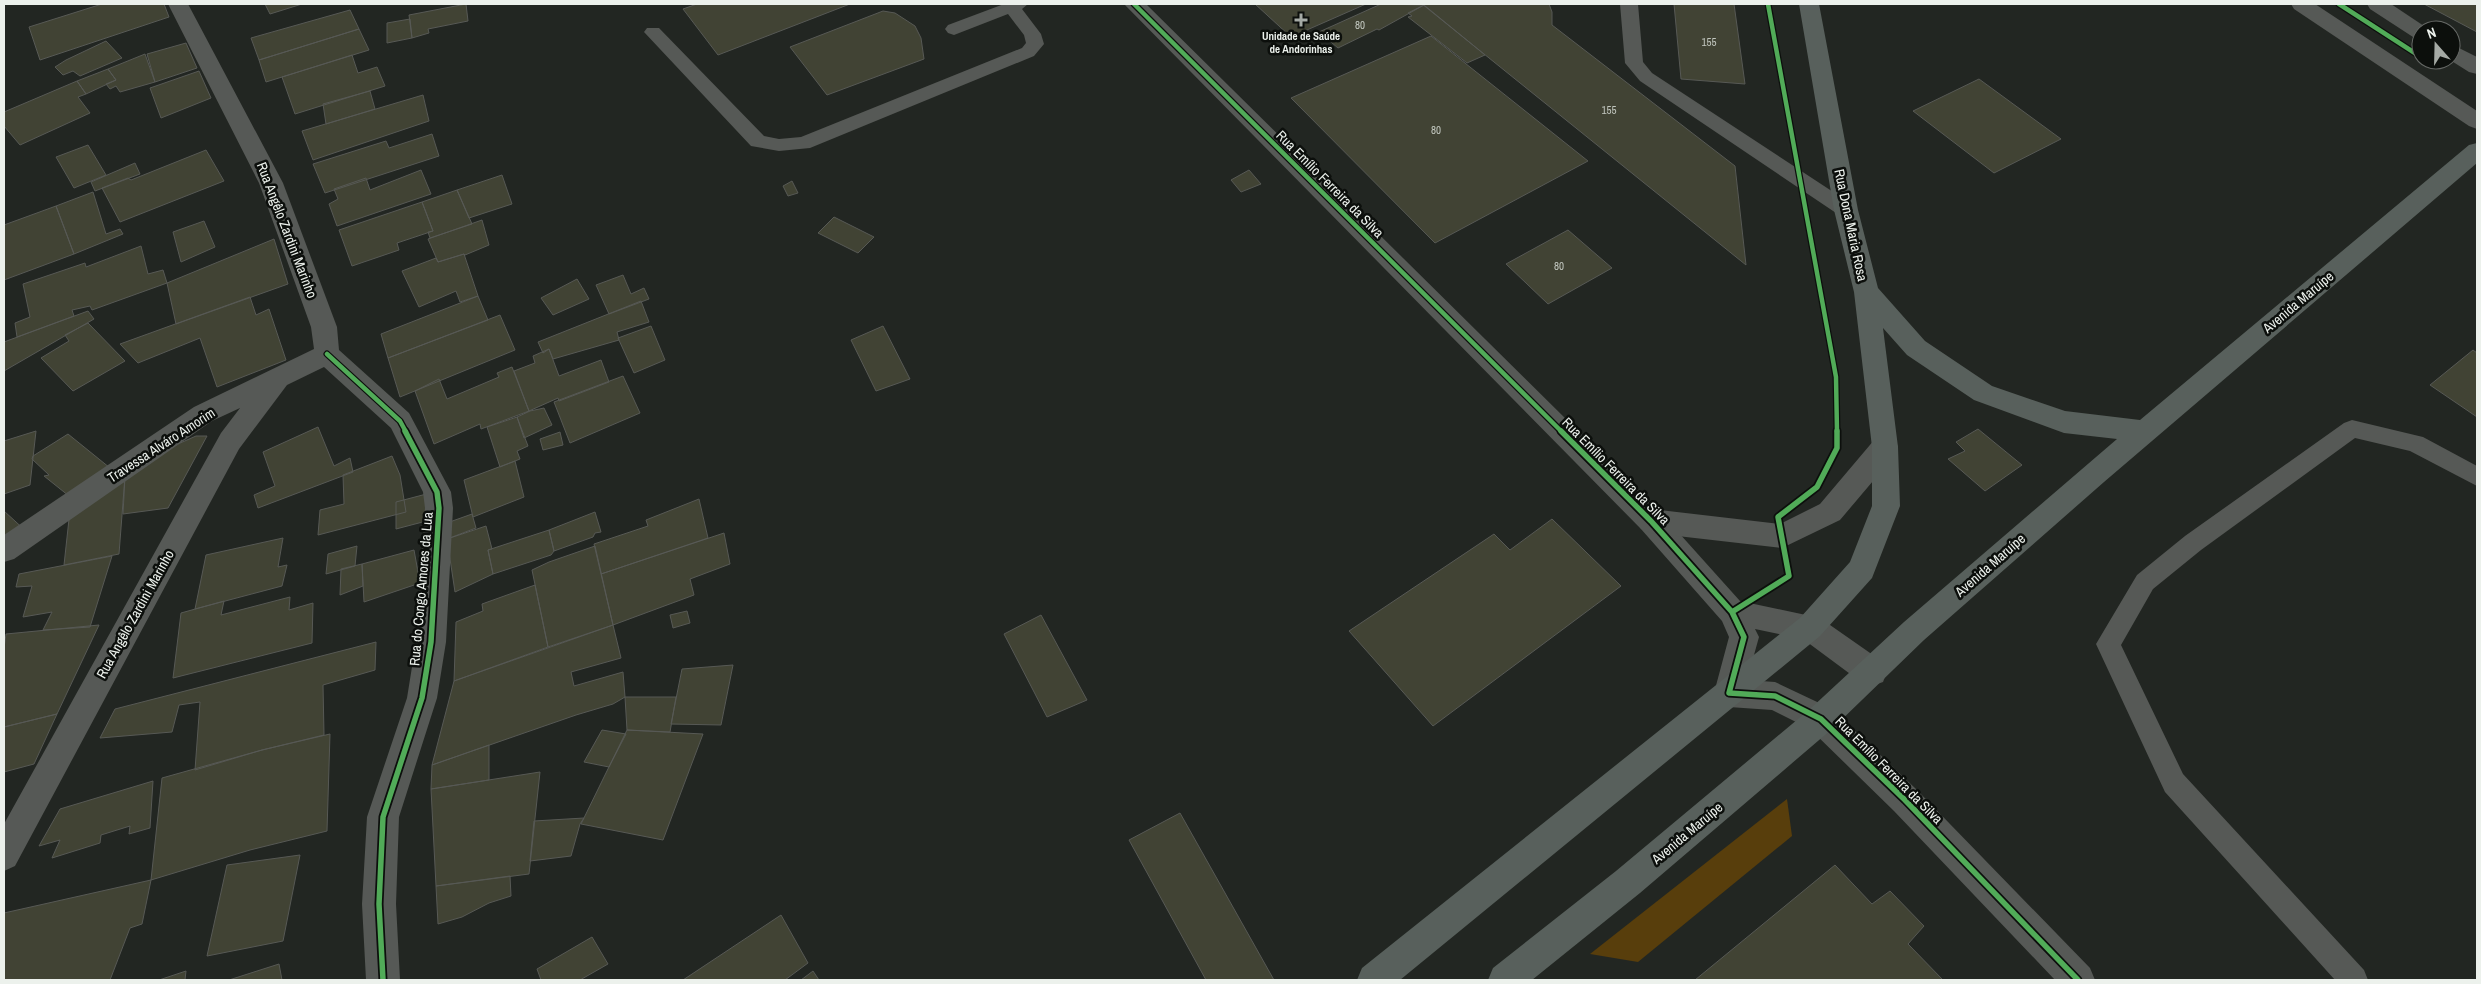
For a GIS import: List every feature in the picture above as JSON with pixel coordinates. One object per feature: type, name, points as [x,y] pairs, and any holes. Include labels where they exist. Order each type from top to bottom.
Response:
[{"type":"main road","name":"Rua Dona Maria Rosa","points":[[1809,4],[1846,210],[1866,292],[1885,447]]},
{"type":"main road","name":"Avenida Maruípe","points":[[1505,980],[1628,882],[1821,719],[1922,624],[2146,431],[2477,151]]},
{"type":"main road","points":[[1866,292],[1916,348],[1983,393],[2064,422],[2146,431]]},
{"type":"main road","points":[[1374,980],[1810,627],[1862,569],[1886,506],[1885,447]]},
{"type":"street","name":"Rua Angêlo Zardini Marinho","points":[[178,4],[271,183],[324,328],[327,354]]},
{"type":"street","name":"Rua Emílio Ferreira da Silva","points":[[1134,4],[1651,521],[1732,612],[1744,637],[1729,693],[1775,696],[1821,719],[1905,800],[2078,980]]},
{"type":"street","points":[[2301,4],[2477,121]]},
{"type":"street","points":[[2377,4],[2411,26]]},
{"type":"street","points":[[2461,57],[2477,67]]},
{"type":"street","name":"Travessa Alváro Amorim","points":[[4,550],[204,414],[327,354]]},
{"type":"street","name":"Rua do Congo Amores da Lua","points":[[327,354],[400,421],[437,492],[439,508],[431,642],[422,698],[383,817],[378,904],[383,980]]},
{"type":"street","name":"Rua Angêlo Zardini Marinho","points":[[4,855],[230,441],[277,379]]},
{"type":"street","points":[[1651,521],[1782,536],[1830,512],[1885,447]]},
{"type":"street","points":[[1732,612],[1810,627],[1872,672]]},
{"type":"lane","points":[[1629,4],[1634,63],[1646,77],[1846,210]]},
{"type":"lane","points":[[653,32],[758,141],[780,145],[803,143],[1028,52],[1035,44],[1032,34],[1015,5],[954,30]]},
{"type":"lane","points":[[2354,980],[2174,783],[2108,644],[2145,582],[2193,543],[2352,429],[2415,443],[2477,476]]},
{"type":"shaded area","points":[[1787,799],[1792,836],[1638,962],[1590,954]]},
{"type":"building","points":[[102,4],[164,4],[169,17],[40,60],[29,27]]},
{"type":"building","points":[[265,4],[302,4],[270,14]]},
{"type":"building","points":[[466,4],[468,21],[428,29],[429,33],[412,38],[409,15]]},
{"type":"building","points":[[697,4],[850,4],[718,55],[683,9]]},
{"type":"building","name":"Unidade de Saúde de Andorinhas","points":[[1255,4],[1366,4],[1291,37]]},
{"type":"building","points":[[1381,4],[1424,5],[1379,30],[1377,29],[1338,48],[1319,32]]},
{"type":"building","points":[[1422,4],[1549,4],[1552,12],[1552,25],[1735,166],[1746,265]]},
{"type":"building","points":[[1674,4],[1734,4],[1745,84],[1681,79]]},
{"type":"building","points":[[2424,4],[2477,4],[2477,32],[2461,24],[2461,20],[2454,20]]},
{"type":"building","points":[[1424,5],[1485,55],[1467,63],[1408,17],[1412,16],[1408,13]]},
{"type":"building","points":[[350,10],[359,29],[259,60],[251,38]]},
{"type":"building","points":[[883,11],[895,13],[915,26],[921,38],[924,59],[827,95],[790,47]]},
{"type":"building","points":[[410,19],[412,38],[387,43],[387,23]]},
{"type":"building","points":[[359,29],[369,50],[266,82],[259,60]]},
{"type":"building","points":[[1431,36],[1588,161],[1435,243],[1291,98]]},
{"type":"building","points":[[106,41],[122,58],[80,76],[73,71],[63,75],[55,67],[66,60]]},
{"type":"building","points":[[186,43],[197,68],[155,82],[147,54]]},
{"type":"building","points":[[145,54],[155,82],[120,92],[116,86],[110,89],[106,84],[116,80],[108,69]]},
{"type":"building","points":[[352,55],[358,73],[377,67],[385,86],[295,114],[282,77]]},
{"type":"building","points":[[108,69],[116,80],[86,94],[77,81]]},
{"type":"building","points":[[199,71],[211,98],[161,118],[150,88]]},
{"type":"building","points":[[1979,79],[2061,139],[1994,173],[1913,111]]},
{"type":"building","points":[[77,81],[86,94],[78,97],[90,113],[20,145],[4,126],[4,112]]},
{"type":"building","points":[[370,91],[375,109],[326,124],[323,104]]},
{"type":"building","points":[[423,95],[429,121],[313,160],[302,131]]},
{"type":"building","points":[[432,134],[439,156],[325,193],[313,164],[386,141],[389,148]]},
{"type":"building","points":[[88,145],[106,175],[74,188],[56,157]]},
{"type":"building","points":[[206,150],[224,181],[120,222],[102,188],[128,178],[131,180]]},
{"type":"building","points":[[135,163],[140,174],[95,191],[91,182]]},
{"type":"building","points":[[421,170],[431,194],[337,226],[329,204],[338,199],[334,189],[366,178],[370,190]]},
{"type":"building","points":[[1249,170],[1261,184],[1241,192],[1231,180]]},
{"type":"building","points":[[502,175],[512,204],[469,218],[457,190]]},
{"type":"building","points":[[792,181],[798,193],[788,196],[783,186]]},
{"type":"building","points":[[457,190],[472,224],[430,238],[428,232],[433,231],[422,202]]},
{"type":"building","points":[[93,192],[106,234],[120,229],[123,234],[74,254],[56,206]]},
{"type":"building","points":[[422,202],[433,231],[397,243],[399,250],[352,266],[339,230]]},
{"type":"building","points":[[56,206],[74,254],[4,280],[4,225]]},
{"type":"building","points":[[834,217],[874,237],[858,253],[818,233]]},
{"type":"building","points":[[482,220],[489,245],[465,255],[438,262],[428,239]]},
{"type":"building","points":[[204,221],[215,247],[181,262],[173,232]]},
{"type":"building","points":[[1568,230],[1612,268],[1548,304],[1506,264]]},
{"type":"building","points":[[274,239],[288,284],[176,324],[167,283]]},
{"type":"building","points":[[141,246],[148,274],[163,270],[167,283],[92,310],[90,306],[72,310],[74,316],[17,337],[15,323],[30,317],[23,284],[85,263],[86,267]]},
{"type":"building","points":[[464,254],[478,296],[460,302],[456,291],[419,307],[402,271],[436,258],[438,262]]},
{"type":"building","points":[[623,275],[631,294],[644,288],[649,299],[609,314],[596,285]]},
{"type":"building","points":[[577,279],[589,299],[553,315],[541,298]]},
{"type":"building","points":[[478,296],[488,320],[388,358],[381,334]]},
{"type":"building","points":[[250,297],[256,315],[269,309],[286,360],[217,387],[200,338],[138,363],[120,344]]},
{"type":"building","points":[[641,301],[649,322],[617,332],[619,340],[553,359],[549,349],[543,353],[538,342]]},
{"type":"building","points":[[88,311],[94,319],[4,371],[4,342]]},
{"type":"building","points":[[500,315],[515,350],[400,397],[388,358]]},
{"type":"building","points":[[88,323],[125,361],[73,391],[41,358],[69,341],[65,335]]},
{"type":"building","points":[[651,326],[665,360],[634,373],[618,338]]},
{"type":"building","points":[[883,326],[910,379],[876,391],[851,340]]},
{"type":"building","points":[[549,349],[559,376],[601,360],[609,382],[559,401],[558,398],[529,411],[514,371],[535,363],[533,356]]},
{"type":"building","points":[[2473,350],[2477,353],[2477,417],[2430,385]]},
{"type":"building","points":[[512,367],[529,411],[481,429],[480,424],[434,444],[415,391],[439,379],[447,399],[499,377],[497,373]]},
{"type":"building","points":[[623,376],[640,413],[570,443],[554,402]]},
{"type":"building","points":[[544,408],[552,425],[524,438],[517,417],[530,411]]},
{"type":"building","points":[[517,417],[528,446],[517,451],[520,459],[500,467],[487,427]]},
{"type":"building","points":[[318,427],[334,466],[350,458],[353,472],[258,508],[254,495],[275,486],[263,452]]},
{"type":"building","points":[[1978,429],[2022,465],[1985,491],[1948,459],[1965,451],[1956,442]]},
{"type":"building","points":[[36,431],[30,485],[4,494],[4,441]]},
{"type":"building","points":[[560,432],[563,445],[543,450],[540,439]]},
{"type":"building","points":[[68,434],[115,472],[74,500],[44,476],[49,475],[32,459],[33,456]]},
{"type":"building","points":[[196,436],[207,436],[168,508],[123,514],[125,476],[169,448]]},
{"type":"building","points":[[392,456],[400,475],[406,512],[318,535],[320,510],[344,504],[343,475]]},
{"type":"building","points":[[515,461],[524,497],[473,517],[464,480]]},
{"type":"building","points":[[125,476],[119,554],[64,565],[70,510]]},
{"type":"building","points":[[434,492],[434,519],[396,529],[396,502]]},
{"type":"building","points":[[699,499],[708,538],[601,574],[594,544],[648,526],[646,520]]},
{"type":"building","points":[[4,511],[27,532],[4,548]]},
{"type":"building","points":[[595,512],[601,532],[595,533],[593,537],[554,551],[549,530]]},
{"type":"building","points":[[472,514],[476,528],[447,539],[444,524]]},
{"type":"building","points":[[1552,519],[1621,586],[1433,726],[1349,631],[1494,534],[1510,550]]},
{"type":"building","points":[[486,526],[492,549],[488,550],[493,574],[455,592],[447,539]]},
{"type":"building","points":[[549,530],[554,551],[551,555],[493,574],[488,550]]},
{"type":"building","points":[[724,533],[730,564],[690,579],[694,595],[613,625],[601,574]]},
{"type":"building","points":[[283,538],[278,567],[287,565],[282,586],[195,609],[206,555]]},
{"type":"building","points":[[357,546],[355,566],[326,574],[328,554]]},
{"type":"building","points":[[595,546],[613,625],[548,647],[532,570]]},
{"type":"building","points":[[414,550],[420,583],[364,602],[362,564]]},
{"type":"building","points":[[112,556],[90,627],[43,630],[52,612],[23,617],[32,586],[16,587],[19,574]]},
{"type":"building","points":[[362,564],[363,586],[340,595],[341,569]]},
{"type":"building","points":[[535,585],[548,647],[454,681],[456,622],[483,611],[482,604]]},
{"type":"building","points":[[290,597],[289,610],[313,603],[312,643],[173,678],[181,613],[224,601],[221,615]]},
{"type":"building","points":[[687,611],[690,623],[673,628],[670,615]]},
{"type":"building","points":[[1041,615],[1087,700],[1047,717],[1004,634]]},
{"type":"building","points":[[99,625],[57,714],[4,727],[4,648],[6,634]]},
{"type":"building","points":[[613,625],[621,658],[571,672],[574,686],[623,672],[625,697],[613,704],[432,765],[454,681]]},
{"type":"building","points":[[376,642],[375,670],[323,685],[324,735],[262,750],[195,770],[200,702],[179,705],[172,732],[100,738],[115,709]]},
{"type":"building","points":[[733,665],[721,725],[671,724],[682,669]]},
{"type":"building","points":[[625,697],[676,697],[670,732],[627,730]]},
{"type":"building","points":[[57,714],[34,764],[4,772],[4,727]]},
{"type":"building","points":[[602,730],[626,734],[609,767],[584,762]]},
{"type":"building","points":[[627,730],[703,734],[663,840],[581,824]]},
{"type":"building","points":[[330,734],[327,831],[250,850],[151,880],[162,778],[262,750]]},
{"type":"building","points":[[489,745],[489,780],[431,789],[432,765]]},
{"type":"building","points":[[540,772],[529,874],[436,886],[431,789]]},
{"type":"building","points":[[153,781],[150,828],[129,834],[130,826],[101,835],[100,843],[52,858],[60,840],[39,846],[60,809]]},
{"type":"building","points":[[1180,813],[1274,980],[1206,980],[1129,840]]},
{"type":"building","points":[[584,818],[580,824],[571,856],[530,861],[534,821]]},
{"type":"building","points":[[300,855],[283,941],[207,956],[227,865]]},
{"type":"building","points":[[1835,865],[1872,904],[1890,891],[1924,926],[1908,944],[1943,980],[1695,980]]},
{"type":"building","points":[[510,876],[511,896],[489,903],[462,917],[438,924],[436,886]]},
{"type":"building","points":[[151,880],[142,924],[130,928],[110,980],[4,980],[4,913]]},
{"type":"building","points":[[781,915],[808,963],[785,980],[683,980]]},
{"type":"building","points":[[592,937],[608,964],[580,980],[541,980],[537,969]]},
{"type":"building","points":[[279,964],[282,980],[229,980]]},
{"type":"building","points":[[186,971],[185,980],[159,980]]},
{"type":"building","points":[[813,971],[819,980],[801,980]]},
{"type":"cycle path","points":[[1134,4],[1651,521],[1732,612],[1744,637],[1729,693],[1775,696],[1821,719],[1905,800],[2078,980]]},
{"type":"cycle path","points":[[1732,612],[1789,576],[1778,517],[1817,487],[1837,448],[1836,377],[1768,4]]},
{"type":"cycle path","points":[[2339,4],[2411,51]]},
{"type":"cycle path","points":[[327,354],[400,421],[437,492],[439,508],[431,642],[422,698],[383,817],[379,904],[383,980]]},
{"type":"place","name":"Unidade de Saúde de Andorinhas","points":[[1301,20]]}]
